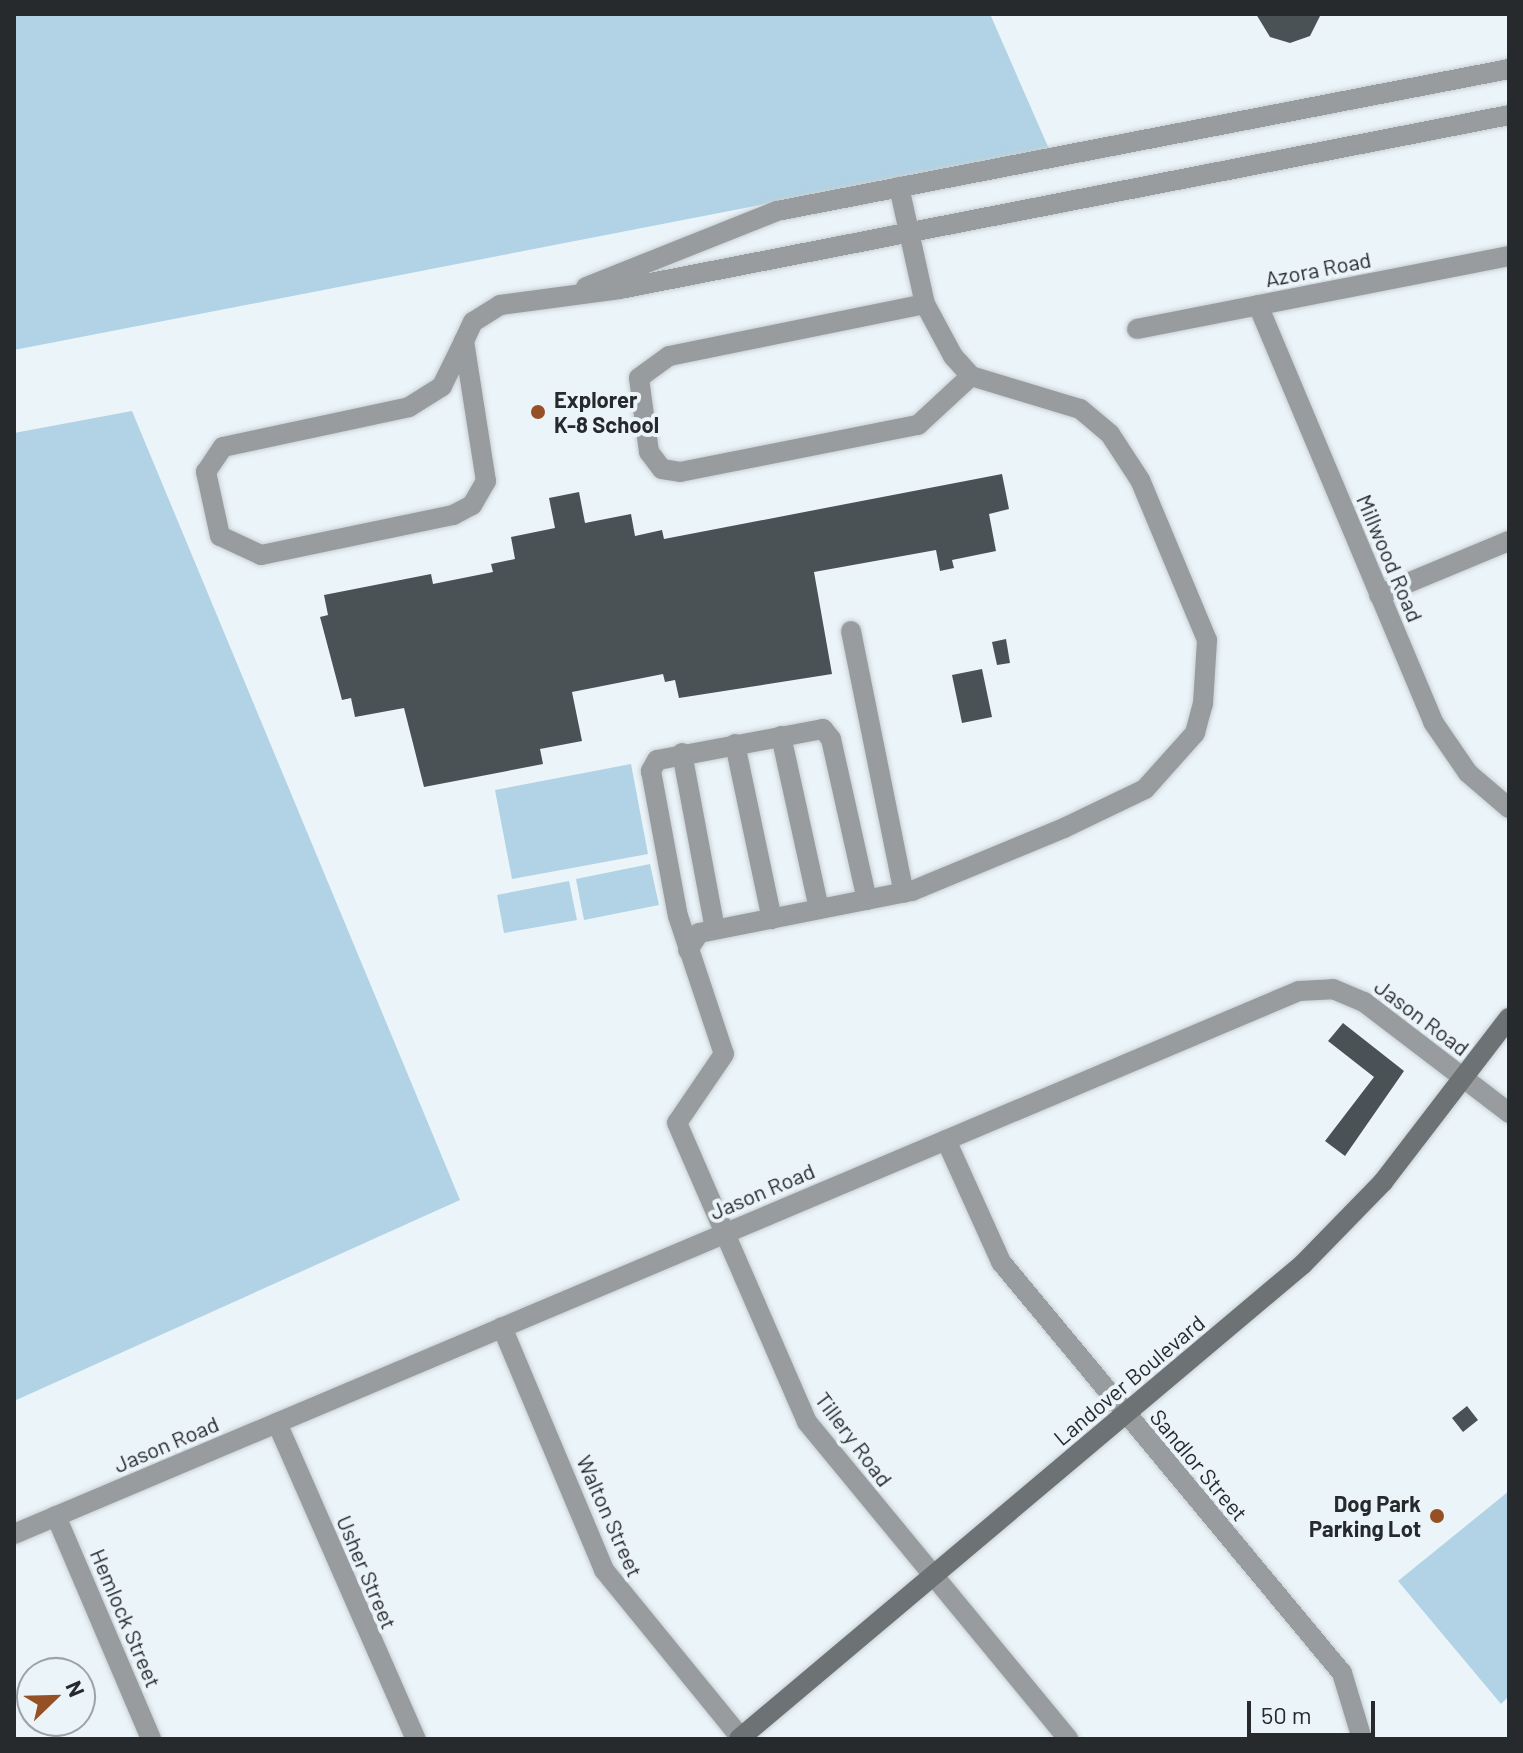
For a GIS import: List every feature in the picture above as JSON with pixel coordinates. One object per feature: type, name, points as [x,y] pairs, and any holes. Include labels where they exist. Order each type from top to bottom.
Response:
[{"type":"street","points":[[579,291],[757,217],[1509,69]]},
{"type":"street","points":[[464,341],[486,481],[472,505],[453,515],[261,555],[220,536],[206,472],[223,447],[409,407],[442,386],[473,322],[500,305],[579,291],[620,289],[1509,115]]},
{"type":"street","points":[[688,950],[699,933],[904,893],[1145,789],[1195,733],[1208,668],[1196,604],[1159,515],[1110,434],[1080,409],[971,376],[925,304],[906,232],[899,187]]},
{"type":"street","name":"Azora Road","points":[[1137,329],[1509,256]]},
{"type":"street","points":[[925,304],[669,356],[639,378],[649,452],[662,469],[680,472],[918,425],[971,376]]},
{"type":"street","name":"Millwood Road","points":[[1258,305],[1379,595],[1449,748],[1509,808]]},
{"type":"street","points":[[1379,595],[1509,541]]},
{"type":"street","points":[[851,631],[904,893]]},
{"type":"street","points":[[688,950],[651,771],[657,760],[682,753],[823,729],[831,739],[867,900]]},
{"type":"street","points":[[781,736],[819,909]]},
{"type":"street","points":[[735,744],[772,919]]},
{"type":"street","points":[[682,753],[715,929]]},
{"type":"street","name":"Tillery Road","points":[[688,950],[724,1054],[677,1123],[807,1422],[1068,1739]]},
{"type":"street","name":"Jason Road","points":[[14,1534],[946,1140],[1317,988],[1364,1002],[1509,1113]]},
{"type":"street","name":"Landover Boulevard","points":[[740,1738],[1125,1415],[1341,1228],[1509,1018]]},
{"type":"street","name":"Sandlor Street","points":[[946,1140],[1001,1262],[1342,1673],[1362,1739]]},
{"type":"street","name":"Walton Street","points":[[502,1327],[604,1570],[740,1738]]},
{"type":"street","name":"Usher Street","points":[[277,1423],[416,1739]]},
{"type":"street","name":"Hemlock Street","points":[[56,1516],[151,1739]]},
{"type":"shaded area","points":[[14,14],[990,14],[1049,149],[14,350]]},
{"type":"shaded area","points":[[132,411],[460,1200],[14,1401],[14,433]]},
{"type":"shaded area","points":[[631,764],[648,854],[512,879],[495,790]]},
{"type":"shaded area","points":[[650,864],[659,905],[584,920],[576,879]]},
{"type":"shaded area","points":[[569,881],[577,920],[504,933],[497,895]]},
{"type":"shaded area","points":[[1509,1491],[1509,1696],[1501,1704],[1398,1581]]},
{"type":"building","points":[[1256,14],[1321,14],[1310,36],[1290,43],[1270,37]]},
{"type":"building","points":[[1002,474],[1009,509],[989,514],[996,551],[952,560],[954,568],[940,571],[936,550],[814,572],[832,674],[679,698],[675,680],[665,682],[663,674],[572,692],[582,741],[540,749],[543,764],[424,787],[404,708],[355,717],[351,698],[342,700],[320,617],[328,615],[324,595],[431,574],[433,584],[493,572],[491,564],[515,559],[511,537],[555,528],[549,498],[579,492],[585,523],[631,514],[635,536],[662,530],[664,539]]},
{"type":"building","points":[[1006,639],[1010,663],[997,665],[992,642]]},
{"type":"building","points":[[982,669],[992,717],[962,723],[952,675]]},
{"type":"building","points":[[1343,1023],[1404,1071],[1345,1156],[1325,1141],[1374,1077],[1328,1041]]},
{"type":"building","points":[[1467,1406],[1478,1420],[1463,1432],[1452,1418]]},
{"type":"place","name":"Explorer K-8 School","points":[[538,412]]},
{"type":"place","name":"Dog Park Parking Lot","points":[[1437,1516]]}]
